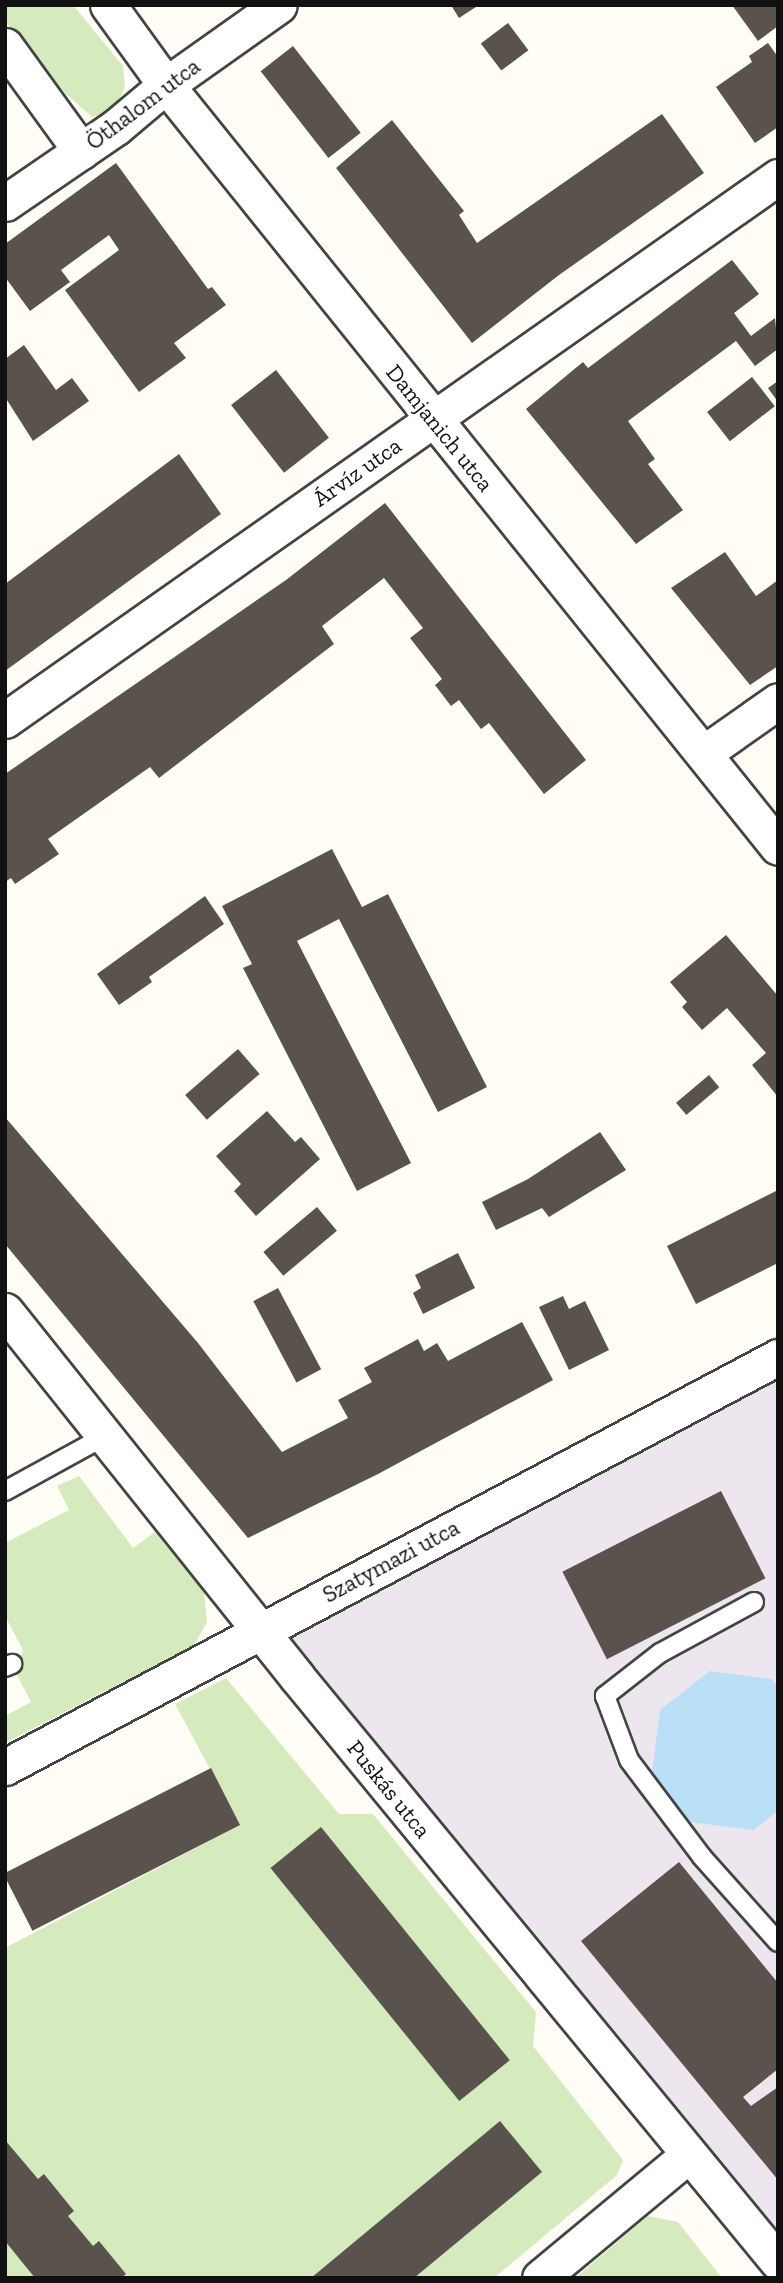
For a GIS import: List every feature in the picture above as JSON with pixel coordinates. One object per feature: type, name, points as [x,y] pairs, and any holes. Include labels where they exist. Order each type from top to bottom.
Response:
[{"type":"street","name":"Damjanich utca","points":[[108,5],[166,85],[778,847]]},
{"type":"street","name":"Öthalom utca","points":[[5,202],[116,127],[166,85],[279,5]]},
{"type":"street","points":[[5,46],[81,151]]},
{"type":"street","name":"Árvíz utca","points":[[5,720],[778,177]]},
{"type":"street","points":[[704,753],[778,701]]},
{"type":"street","name":"Puskás utca","points":[[5,1311],[260,1631],[778,2262]]},
{"type":"street","name":"Szatymazi utca","points":[[5,1767],[778,1357]]},
{"type":"street","points":[[540,2278],[688,2155]]},
{"type":"lane","points":[[6,1490],[107,1436]]},
{"type":"lane","points":[[754,1602],[660,1653],[605,1696],[629,1760],[702,1857],[778,1942]]},
{"type":"shaded area","points":[[778,1357],[778,2262],[260,1631]]},
{"type":"green space","points":[[5,5],[73,5],[123,66],[125,86],[114,112],[92,117],[65,93],[5,21]]},
{"type":"green space","points":[[79,1476],[133,1548],[155,1532],[204,1592],[207,1622],[194,1645],[5,1743],[5,1716],[31,1702],[17,1675],[23,1650],[5,1616],[5,1543],[69,1510],[57,1486]]},
{"type":"green space","points":[[226,1678],[339,1814],[373,1814],[536,2012],[533,2046],[623,2160],[617,2175],[494,2278],[5,2278],[5,1948],[240,1825],[175,1704]]},
{"type":"green space","points":[[648,2216],[678,2222],[722,2278],[575,2278]]},
{"type":"water","points":[[710,1671],[772,1679],[778,1687],[778,1811],[753,1830],[690,1822],[652,1773],[660,1710]]},
{"type":"building","points":[[451,5],[479,5],[459,18]]},
{"type":"building","points":[[732,5],[778,5],[778,26],[758,41]]},
{"type":"building","points":[[508,23],[528,50],[501,71],[481,43]]},
{"type":"building","points":[[768,43],[778,57],[778,127],[755,143],[716,87],[752,62],[749,56]]},
{"type":"building","points":[[293,46],[361,133],[328,158],[261,71]]},
{"type":"building","points":[[662,114],[704,173],[559,275],[472,343],[336,168],[392,120],[464,211],[459,215],[477,243]]},
{"type":"building","points":[[116,163],[208,289],[212,287],[226,305],[174,343],[186,358],[139,392],[65,290],[119,250],[109,235],[61,270],[70,282],[30,311],[5,277],[5,244]]},
{"type":"building","points":[[732,260],[759,294],[734,313],[751,336],[775,318],[778,349],[755,366],[736,341],[628,421],[655,459],[648,464],[683,510],[636,544],[526,409],[583,362],[588,368]]},
{"type":"building","points":[[24,345],[56,390],[72,378],[89,401],[33,441],[5,397],[5,359]]},
{"type":"building","points":[[276,370],[329,438],[284,473],[231,405]]},
{"type":"building","points":[[752,377],[775,406],[730,441],[707,412]]},
{"type":"building","points":[[778,381],[778,402],[768,388]]},
{"type":"building","points":[[179,454],[221,514],[5,671],[5,584]]},
{"type":"building","points":[[385,503],[586,760],[544,794],[489,723],[481,729],[459,700],[451,706],[435,685],[442,679],[410,638],[423,628],[384,578],[322,626],[334,644],[159,778],[150,767],[48,839],[59,854],[15,884],[11,878],[5,882],[5,774],[286,580]]},
{"type":"building","points":[[725,552],[756,596],[778,580],[778,666],[750,685],[671,588]]},
{"type":"building","points":[[332,849],[362,907],[388,894],[487,1087],[438,1112],[339,919],[297,941],[411,1163],[357,1191],[243,968],[252,964],[222,906]]},
{"type":"building","points":[[205,896],[224,924],[149,977],[152,982],[119,1005],[97,974]]},
{"type":"building","points":[[726,935],[778,996],[778,1097],[752,1065],[766,1053],[727,1008],[702,1030],[682,1007],[687,1002],[670,982]]},
{"type":"building","points":[[238,1049],[260,1074],[207,1120],[185,1095]]},
{"type":"building","points":[[709,1075],[719,1087],[686,1115],[676,1103]]},
{"type":"building","points":[[267,1111],[295,1142],[301,1137],[320,1159],[256,1216],[234,1191],[241,1184],[216,1156]]},
{"type":"building","points":[[5,1117],[198,1343],[282,1452],[348,1418],[338,1400],[372,1382],[364,1368],[418,1339],[424,1351],[437,1343],[448,1361],[522,1322],[553,1380],[378,1474],[248,1538],[5,1244]]},
{"type":"building","points":[[600,1132],[626,1170],[549,1217],[542,1208],[496,1230],[482,1202],[528,1179]]},
{"type":"building","points":[[778,1190],[778,1263],[696,1304],[667,1246]]},
{"type":"building","points":[[317,1207],[337,1231],[283,1276],[263,1252]]},
{"type":"building","points":[[458,1253],[475,1288],[423,1314],[413,1293],[421,1288],[415,1275]]},
{"type":"building","points":[[278,1288],[321,1369],[296,1382],[253,1301]]},
{"type":"building","points":[[563,1296],[569,1309],[585,1301],[609,1350],[569,1370],[539,1307]]},
{"type":"building","points":[[721,1491],[765,1578],[607,1659],[562,1572]]},
{"type":"building","points":[[211,1768],[240,1825],[32,1931],[5,1873]]},
{"type":"building","points":[[321,1827],[510,2060],[459,2101],[270,1868]]},
{"type":"building","points":[[679,1862],[778,1983],[778,2069],[743,2097],[751,2106],[778,2087],[778,2180],[581,1941]]},
{"type":"building","points":[[500,2121],[542,2172],[414,2278],[311,2278]]},
{"type":"building","points":[[5,2140],[38,2179],[44,2174],[74,2211],[68,2216],[93,2246],[99,2241],[126,2274],[121,2278],[35,2278],[5,2241]]}]
